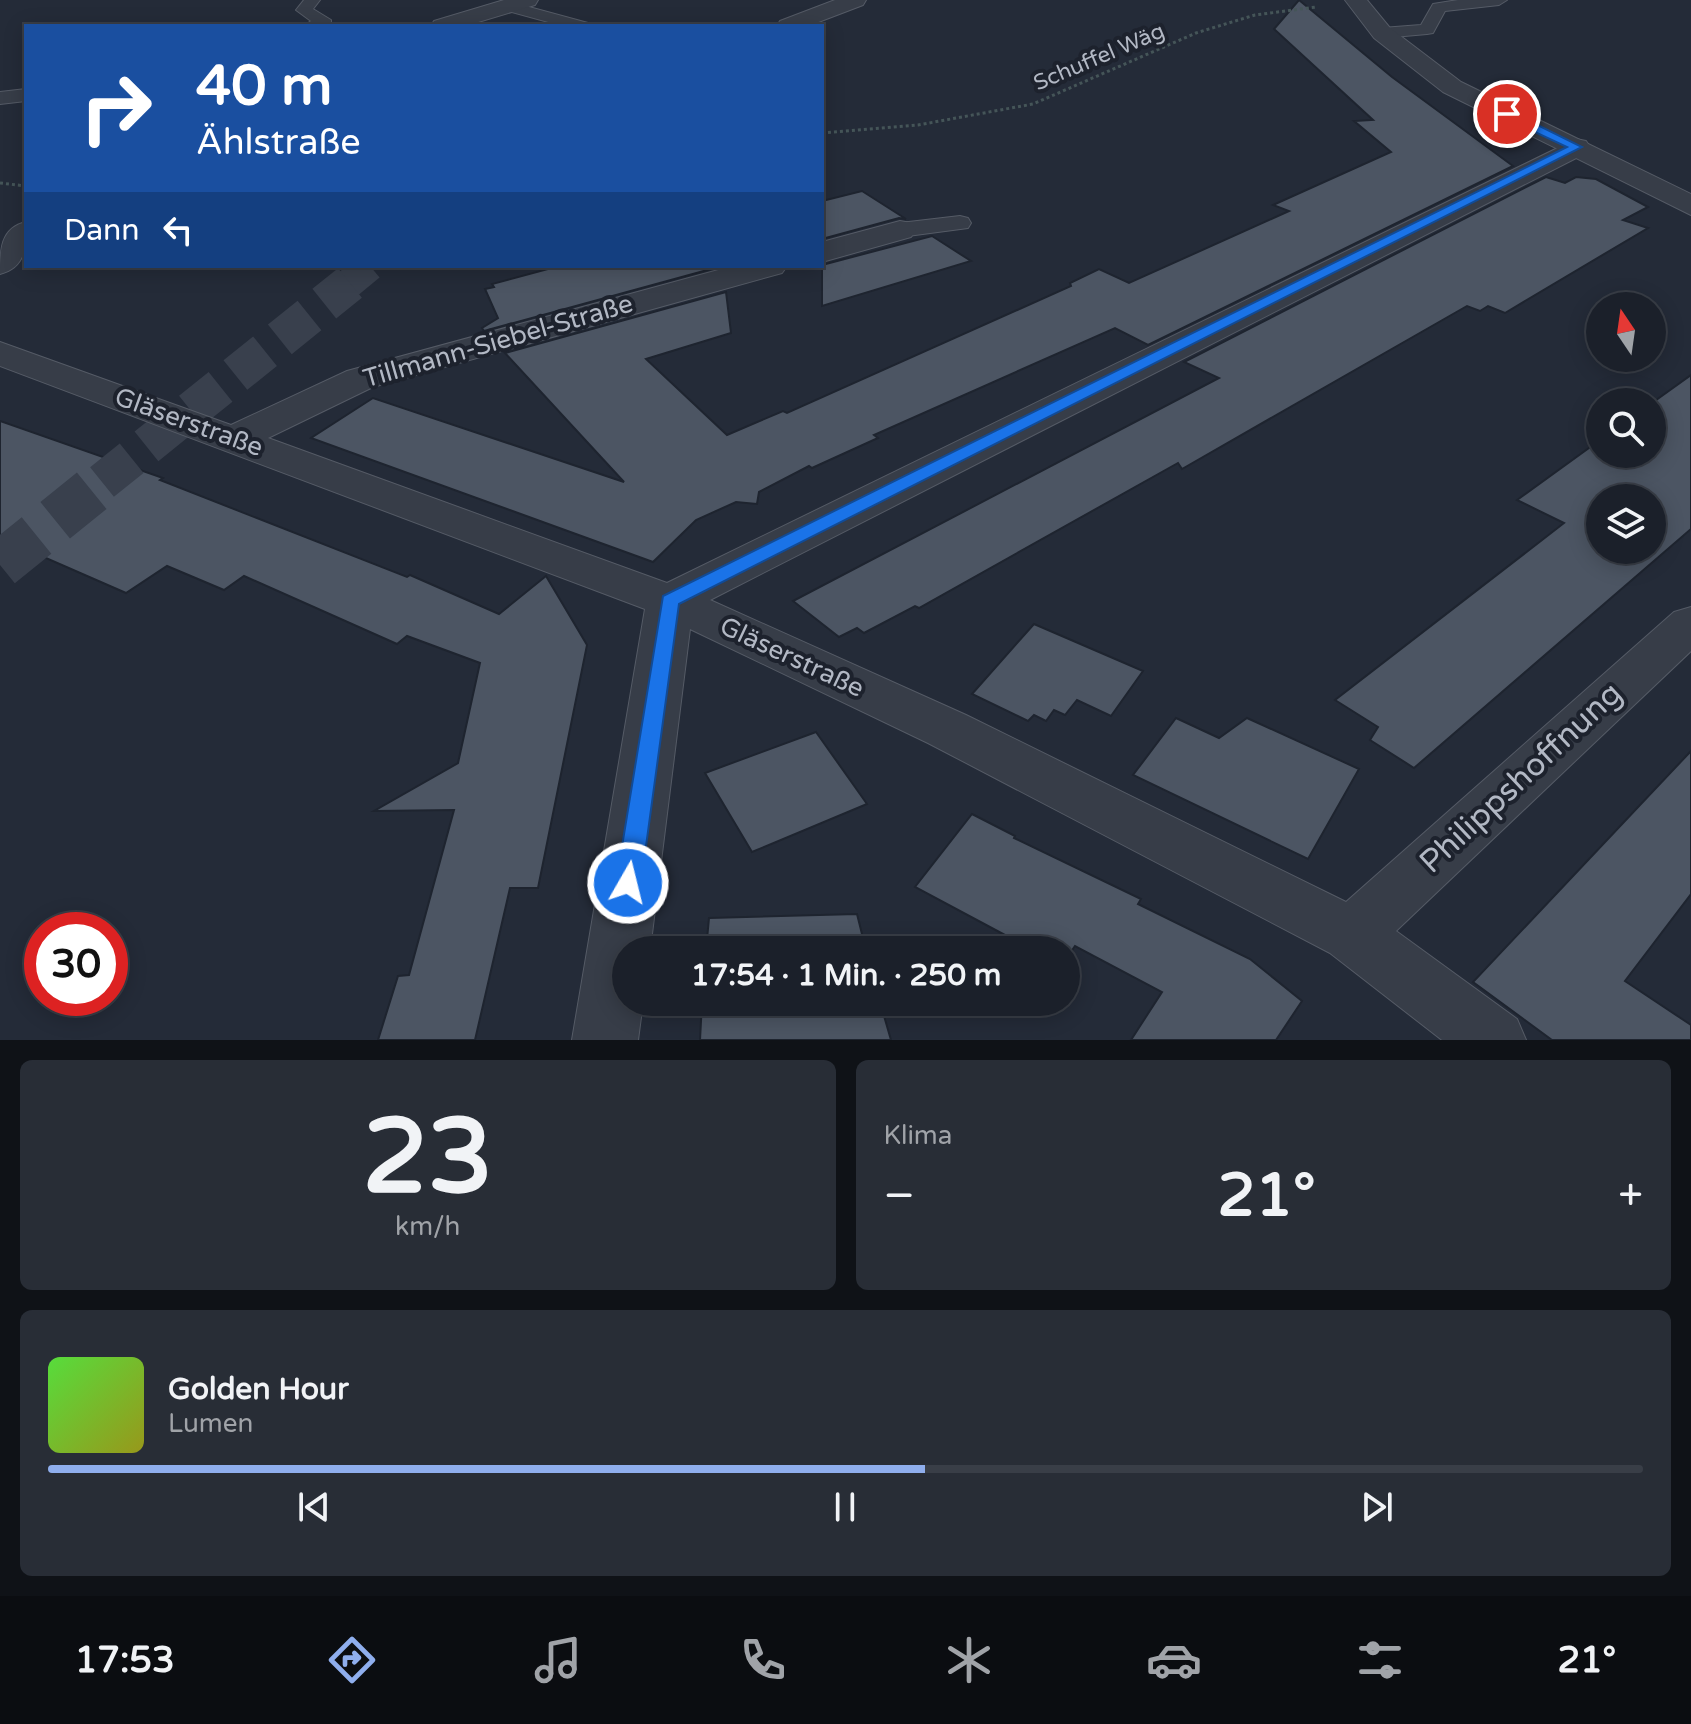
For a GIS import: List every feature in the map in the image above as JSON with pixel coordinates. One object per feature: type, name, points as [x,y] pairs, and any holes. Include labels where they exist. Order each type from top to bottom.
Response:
[{"type":"street","points":[[793,24],[855,0]]},
{"type":"street","points":[[1356,0],[1382,33],[1452,87],[1691,206]]},
{"type":"street","points":[[449,24],[517,3]]},
{"type":"street","points":[[605,1040],[670,601],[1576,147]]},
{"type":"street","points":[[824,251],[900,230]]},
{"type":"street","points":[[0,264],[24,234]]},
{"type":"street","name":"Tillmann-Siebel-Straße","points":[[235,438],[360,379],[763,268]]},
{"type":"street","name":"Gläserstraße","points":[[0,353],[670,601],[947,729],[1352,934],[1493,1040]]},
{"type":"street","name":"Philippshoffnung","points":[[1352,934],[1691,623]]},
{"type":"lane","points":[[312,0],[304,10],[325,23],[321,24]]},
{"type":"lane","points":[[1382,33],[1427,29],[1439,7],[1499,0]]},
{"type":"lane","points":[[517,3],[576,24]]},
{"type":"lane","points":[[900,230],[960,223]]},
{"type":"path","name":"Schuffel Wäg","points":[[824,133],[867,132],[946,122],[1017,107],[1073,89],[1081,81],[1161,46],[1254,16],[1290,8]]},
{"type":"path","points":[[0,183],[24,186]]},
{"type":"building","points":[[1299,0],[1392,77],[1513,166],[1148,345],[1115,328],[874,435],[878,438],[812,468],[809,466],[759,492],[757,504],[736,502],[696,520],[653,562],[311,438],[373,398],[624,482],[505,353],[726,292],[731,333],[646,359],[727,435],[783,411],[787,413],[1071,286],[1070,283],[1099,269],[1129,283],[1289,211],[1273,205],[1391,152],[1354,121],[1373,120],[1274,29]]},
{"type":"building","points":[[1546,177],[1565,183],[1576,177],[1596,179],[1648,207],[1623,220],[1648,228],[1505,313],[1488,306],[1480,311],[1467,306],[1182,469],[1178,463],[919,608],[915,606],[864,633],[857,628],[839,637],[793,601],[1219,378],[1184,362]]},
{"type":"building","points":[[862,191],[906,219],[899,218],[824,238],[824,200]]},
{"type":"building","points":[[932,236],[971,261],[822,306],[824,264]]},
{"type":"building","points":[[552,268],[715,268],[484,331],[482,328],[498,318],[485,289],[494,287],[492,284]]},
{"type":"building","points":[[1691,375],[1691,529],[1666,551],[1666,484],[1586,484],[1586,564],[1650,564],[1414,768],[1370,740],[1378,727],[1335,700],[1564,523],[1517,500],[1586,450],[1586,468],[1666,468],[1666,393]]},
{"type":"building","points":[[0,421],[163,478],[160,480],[407,577],[410,575],[499,614],[546,576],[587,645],[538,888],[510,888],[475,1040],[378,1040],[398,976],[409,975],[454,810],[374,811],[458,763],[480,663],[407,636],[397,644],[244,576],[224,590],[167,566],[126,593],[0,538]]},
{"type":"building","points":[[1034,624],[1143,671],[1111,716],[1077,700],[1065,715],[1054,710],[1046,721],[1034,715],[1028,721],[972,694]]},
{"type":"building","points":[[1176,718],[1219,738],[1247,718],[1359,769],[1308,859],[1133,775]]},
{"type":"building","points":[[816,732],[867,804],[752,852],[705,773]]},
{"type":"building","points":[[1691,751],[1691,894],[1625,981],[1691,1025],[1691,1040],[1552,1040],[1473,982]]},
{"type":"building","points":[[972,814],[1014,838],[1141,899],[1138,904],[1250,959],[1302,1001],[1276,1040],[1131,1040],[1162,992],[1080,949],[1080,936],[1007,936],[915,887]]},
{"type":"building","points":[[857,914],[862,936],[707,936],[709,918]]},
{"type":"building","points":[[701,1016],[884,1016],[891,1040],[700,1040]]},
{"type":"tunnel","points":[[347,285],[368,268]]},
{"type":"tunnel","points":[[102,482],[350,283]]},
{"type":"tunnel","points":[[0,565],[105,480]]},
{"type":"route","points":[[628,883],[670,601],[1576,147],[1507,114]]}]
